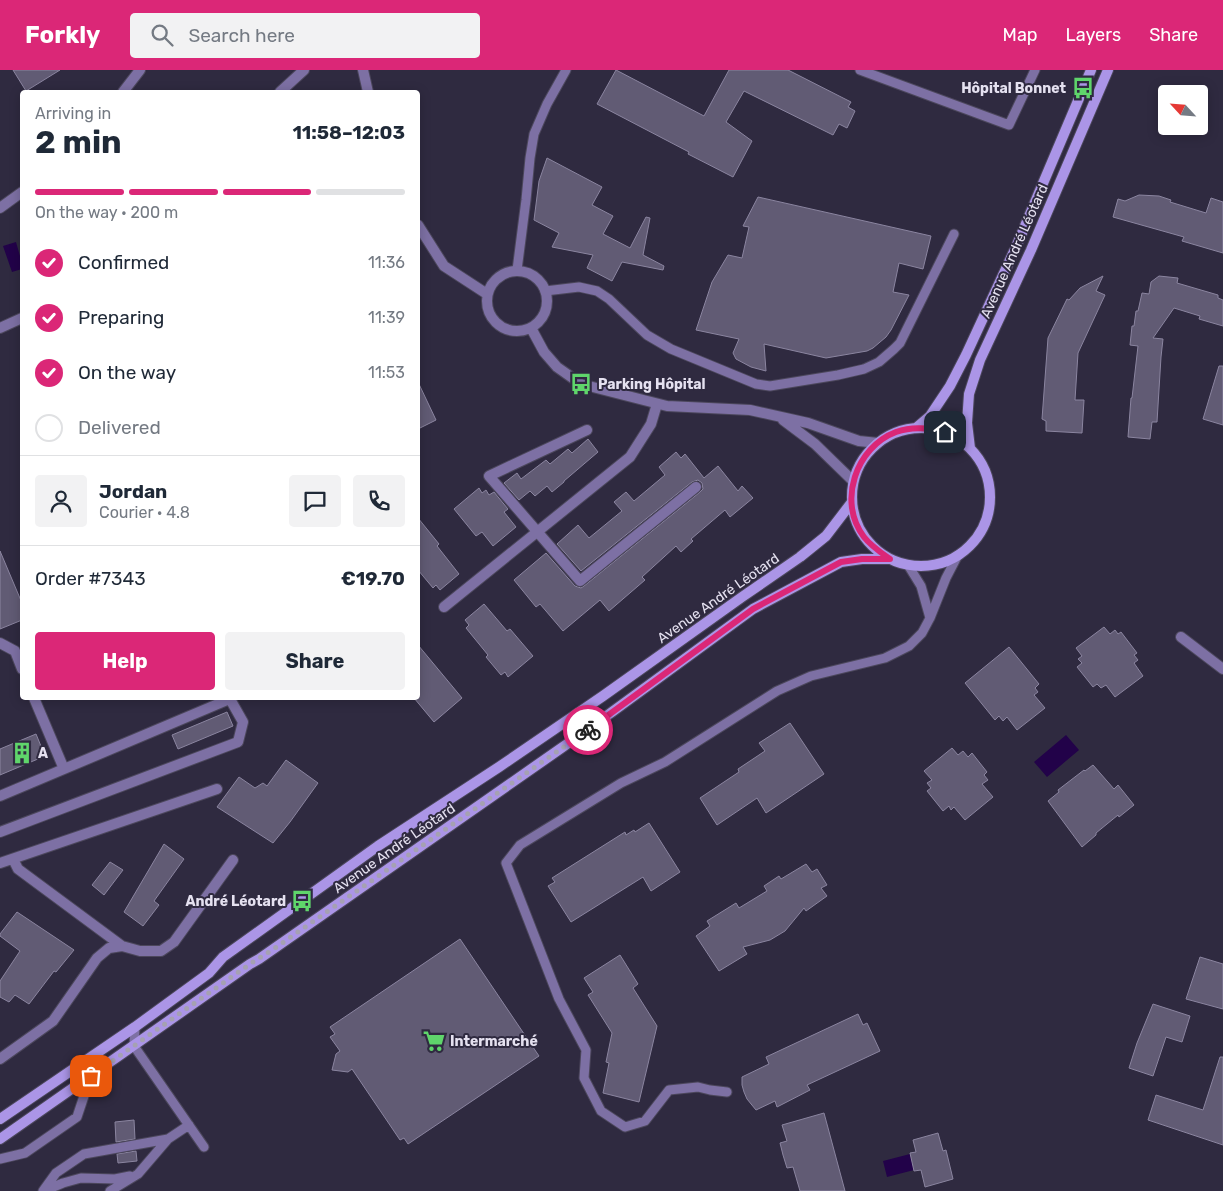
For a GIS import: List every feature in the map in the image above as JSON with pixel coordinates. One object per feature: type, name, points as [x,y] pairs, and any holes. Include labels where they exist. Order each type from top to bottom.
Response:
[{"type":"main road","name":"Avenue André Léotard","points":[[916,428],[930,416],[950,386],[966,355],[1016,247],[1091,70]]},
{"type":"main road","name":"Avenue André Léotard","points":[[970,448],[967,423],[969,394],[980,360],[1031,250],[1108,70]]},
{"type":"main road","points":[[916,428],[930,428],[945,432],[958,438],[970,448],[986,474],[989,489],[986,519],[979,533],[970,545],[958,555],[934,565],[908,565],[890,559],[875,549],[863,536],[855,519],[852,502],[853,482],[858,467],[866,454],[878,442],[896,432],[916,428]]},
{"type":"main road","name":"Avenue André Léotard","points":[[0,1119],[209,973],[223,957],[378,846],[595,702],[800,557],[826,536],[852,502]]},
{"type":"main road","name":"Avenue André Léotard","points":[[0,1139],[590,728],[753,609],[841,562],[862,559],[890,559]]},
{"type":"street","points":[[125,90],[140,70]]},
{"type":"street","points":[[282,90],[304,70]]},
{"type":"street","points":[[363,70],[368,90]]},
{"type":"street","points":[[0,208],[20,193]]},
{"type":"street","points":[[420,228],[444,266],[487,294]]},
{"type":"street","points":[[517,270],[528,272],[543,286],[545,292],[547,306],[544,316],[531,328],[519,332],[510,331],[493,321],[488,313],[487,294],[497,278],[506,272],[517,270]]},
{"type":"street","points":[[0,328],[20,319]]},
{"type":"street","points":[[531,328],[544,352],[557,367],[581,384],[667,406],[750,410],[808,423],[859,441],[878,442]]},
{"type":"street","points":[[444,607],[630,457],[651,424],[657,404]]},
{"type":"street","points":[[778,416],[814,444],[853,482]]},
{"type":"street","points":[[586,430],[489,476],[580,581],[696,487]]},
{"type":"street","points":[[1181,637],[1223,668]]},
{"type":"street","points":[[0,643],[15,651],[20,664]]},
{"type":"street","points":[[35,700],[64,769]]},
{"type":"street","points":[[0,796],[215,700]]},
{"type":"street","points":[[0,832],[238,742],[243,722],[232,700]]},
{"type":"street","points":[[0,863],[217,789]]},
{"type":"street","points":[[13,859],[18,869],[122,946],[140,952],[161,951],[174,942],[233,860]]},
{"type":"street","points":[[0,1059],[53,1022],[96,958],[109,948],[122,946]]},
{"type":"lane","points":[[517,270],[534,134],[546,104],[566,70]]},
{"type":"lane","points":[[860,70],[1009,125],[1035,70]]},
{"type":"lane","points":[[545,292],[580,288],[597,291],[609,299],[647,335],[671,349],[756,384],[770,386],[838,375],[864,369],[879,362],[900,343],[954,234]]},
{"type":"lane","points":[[727,1092],[698,1086],[670,1090],[645,1121],[625,1127],[601,1111],[584,1078],[586,1050],[559,999],[506,863],[520,845],[621,783],[665,762],[776,691],[811,676],[885,658],[909,646],[922,633],[958,555]]},
{"type":"lane","points":[[908,565],[921,586],[930,618]]},
{"type":"lane","points":[[135,1026],[134,1046],[204,1147]]},
{"type":"lane","points":[[0,1160],[25,1153],[77,1118],[91,1076]]},
{"type":"lane","points":[[110,1191],[138,1174],[168,1140],[189,1125]]},
{"type":"lane","points":[[44,1191],[56,1173],[84,1154],[168,1140]]},
{"type":"lane","points":[[44,1191],[81,1178],[115,1179],[138,1174]]},
{"type":"shaded area","points":[[16,242],[20,256],[20,270],[12,272],[3,246]]},
{"type":"shaded area","points":[[1066,735],[1079,750],[1047,777],[1034,762]]},
{"type":"shaded area","points":[[910,1154],[914,1170],[887,1177],[883,1161]]},
{"type":"building","points":[[13,70],[60,70],[28,90],[25,90]]},
{"type":"building","points":[[616,70],[704,116],[729,70],[788,70],[851,102],[848,107],[855,111],[847,128],[839,124],[833,135],[744,91],[726,122],[752,141],[733,177],[597,104]]},
{"type":"building","points":[[547,158],[602,187],[592,205],[613,216],[603,234],[630,248],[646,217],[650,218],[643,255],[664,266],[663,270],[622,262],[612,281],[587,268],[593,255],[552,247],[559,233],[534,220],[539,181]]},
{"type":"building","points":[[1139,195],[1159,196],[1171,200],[1170,202],[1206,213],[1211,198],[1223,202],[1223,253],[1182,241],[1184,237],[1113,217],[1118,199],[1125,201]]},
{"type":"building","points":[[758,197],[931,236],[923,269],[899,263],[893,292],[909,295],[891,330],[873,348],[867,351],[826,358],[764,344],[766,371],[751,367],[736,359],[733,353],[739,339],[696,330],[712,282],[728,255],[742,258],[749,227],[743,226]]},
{"type":"building","points":[[1103,276],[1096,291],[1105,295],[1078,353],[1075,400],[1084,400],[1082,433],[1046,431],[1046,421],[1042,419],[1048,338],[1067,299],[1069,300],[1080,288]]},
{"type":"building","points":[[1159,276],[1178,278],[1177,283],[1218,295],[1218,298],[1223,300],[1223,326],[1199,319],[1200,316],[1174,308],[1153,338],[1163,339],[1157,422],[1152,422],[1150,439],[1128,437],[1138,346],[1130,345],[1132,326],[1134,326],[1136,311],[1138,311],[1142,293],[1149,294],[1151,282]]},
{"type":"building","points":[[1219,366],[1223,366],[1223,425],[1203,419]]},
{"type":"building","points":[[420,386],[436,420],[420,428]]},
{"type":"building","points":[[588,439],[598,452],[552,492],[547,486],[535,496],[530,491],[519,500],[504,483],[517,473],[521,479],[546,460],[550,464],[568,449],[572,453]]},
{"type":"building","points":[[676,452],[681,458],[685,454],[704,478],[718,466],[738,491],[742,486],[753,498],[730,517],[725,510],[691,539],[693,541],[681,552],[676,546],[642,577],[645,580],[609,611],[600,600],[563,631],[540,604],[536,607],[514,580],[546,553],[575,586],[581,588],[584,586],[700,492],[703,489],[702,483],[698,480],[692,482],[581,571],[557,544],[578,525],[589,538],[622,511],[614,502],[626,492],[634,501],[665,475],[659,467]]},
{"type":"building","points":[[479,488],[482,493],[486,490],[489,495],[494,492],[508,509],[504,512],[516,527],[493,546],[482,532],[476,536],[454,509]]},
{"type":"building","points":[[420,520],[439,544],[437,546],[459,574],[440,590],[436,585],[433,588],[420,572]]},
{"type":"building","points":[[0,551],[20,598],[20,621],[0,629]]},
{"type":"building","points":[[484,604],[507,631],[510,629],[533,656],[508,677],[505,672],[501,675],[486,657],[488,655],[466,628],[469,625],[465,620]]},
{"type":"building","points":[[1104,627],[1110,634],[1115,630],[1118,634],[1121,632],[1137,653],[1134,655],[1138,660],[1134,663],[1143,676],[1115,697],[1106,685],[1101,688],[1097,684],[1093,687],[1077,667],[1082,663],[1078,659],[1082,656],[1076,648]]},
{"type":"building","points":[[420,647],[462,698],[434,722],[416,700],[420,700]]},
{"type":"building","points":[[1009,647],[1039,684],[1035,688],[1038,692],[1034,695],[1045,708],[1017,730],[1007,717],[1003,721],[999,716],[995,720],[965,683]]},
{"type":"building","points":[[227,712],[233,726],[178,749],[172,735]]},
{"type":"building","points":[[790,723],[824,774],[766,813],[757,798],[717,825],[700,798],[739,772],[738,769],[765,751],[759,743]]},
{"type":"building","name":"A","points":[[36,734],[45,756],[0,775],[0,749]]},
{"type":"building","points":[[952,748],[958,755],[963,751],[968,757],[972,753],[987,772],[984,775],[988,780],[982,784],[993,797],[965,820],[954,807],[951,810],[949,806],[943,811],[927,791],[931,788],[927,783],[932,780],[924,771]]},
{"type":"building","points":[[286,760],[318,783],[273,843],[217,807],[239,777],[255,788],[263,783],[267,786]]},
{"type":"building","points":[[1093,765],[1114,789],[1118,785],[1134,805],[1119,817],[1118,815],[1082,847],[1048,801],[1059,792],[1058,790]]},
{"type":"building","points":[[649,823],[680,872],[651,891],[643,877],[571,922],[548,886],[555,882],[552,878],[625,832],[626,835],[634,830],[635,832]]},
{"type":"building","points":[[164,844],[184,859],[154,901],[159,905],[143,926],[124,912]]},
{"type":"building","points":[[110,862],[123,870],[104,895],[92,885]]},
{"type":"building","points":[[806,864],[812,872],[817,869],[827,885],[821,888],[827,896],[806,911],[804,908],[785,931],[770,940],[743,947],[747,954],[719,971],[696,936],[710,926],[707,921],[736,903],[739,908],[767,891],[764,886],[779,876],[781,879]]},
{"type":"building","points":[[17,912],[74,950],[56,972],[54,971],[29,1004],[15,995],[9,1002],[0,997],[0,981],[20,951],[0,936],[0,934]]},
{"type":"building","name":"Intermarché","points":[[460,939],[539,1056],[408,1144],[404,1138],[400,1140],[352,1069],[348,1072],[332,1070],[336,1054],[340,1051],[330,1037],[335,1034],[330,1027]]},
{"type":"building","points":[[620,955],[638,984],[633,988],[657,1026],[639,1102],[603,1093],[609,1063],[606,1062],[612,1033],[588,995],[593,992],[584,978]]},
{"type":"building","points":[[1200,957],[1223,964],[1223,1009],[1186,999]]},
{"type":"building","points":[[1153,1004],[1190,1016],[1182,1042],[1166,1037],[1153,1076],[1129,1068]]},
{"type":"building","points":[[858,1014],[863,1025],[867,1023],[880,1051],[807,1085],[810,1090],[777,1107],[775,1101],[756,1110],[744,1092],[742,1077],[769,1064],[766,1057]]},
{"type":"building","points":[[1220,1057],[1223,1057],[1223,1145],[1148,1120],[1156,1095],[1203,1110]]},
{"type":"building","points":[[824,1113],[845,1191],[800,1191],[793,1167],[787,1168],[783,1155],[780,1143],[787,1141],[782,1125]]},
{"type":"building","points":[[134,1120],[135,1139],[116,1142],[115,1122]]},
{"type":"building","points":[[938,1133],[943,1151],[946,1150],[953,1179],[925,1187],[921,1170],[914,1171],[910,1153],[916,1152],[913,1140]]},
{"type":"building","points":[[136,1151],[137,1161],[118,1163],[117,1154]]},
{"type":"way so far","points":[[91,1076],[588,730]]},
{"type":"place","name":"Hôpital Bonnet","points":[[1083,88]]},
{"type":"place","name":"Parking Hôpital","points":[[581,384]]},
{"type":"place","name":"A","points":[[22,753]]},
{"type":"place","name":"André Léotard","points":[[302,901]]},
{"type":"place","name":"Intermarché","points":[[434,1041]]},
{"type":"route","points":[[588,730],[753,609],[841,562],[862,559],[890,559],[875,549],[863,536],[855,519],[852,492],[858,467],[866,454],[878,442],[896,432],[916,428],[930,428],[945,432]]}]
